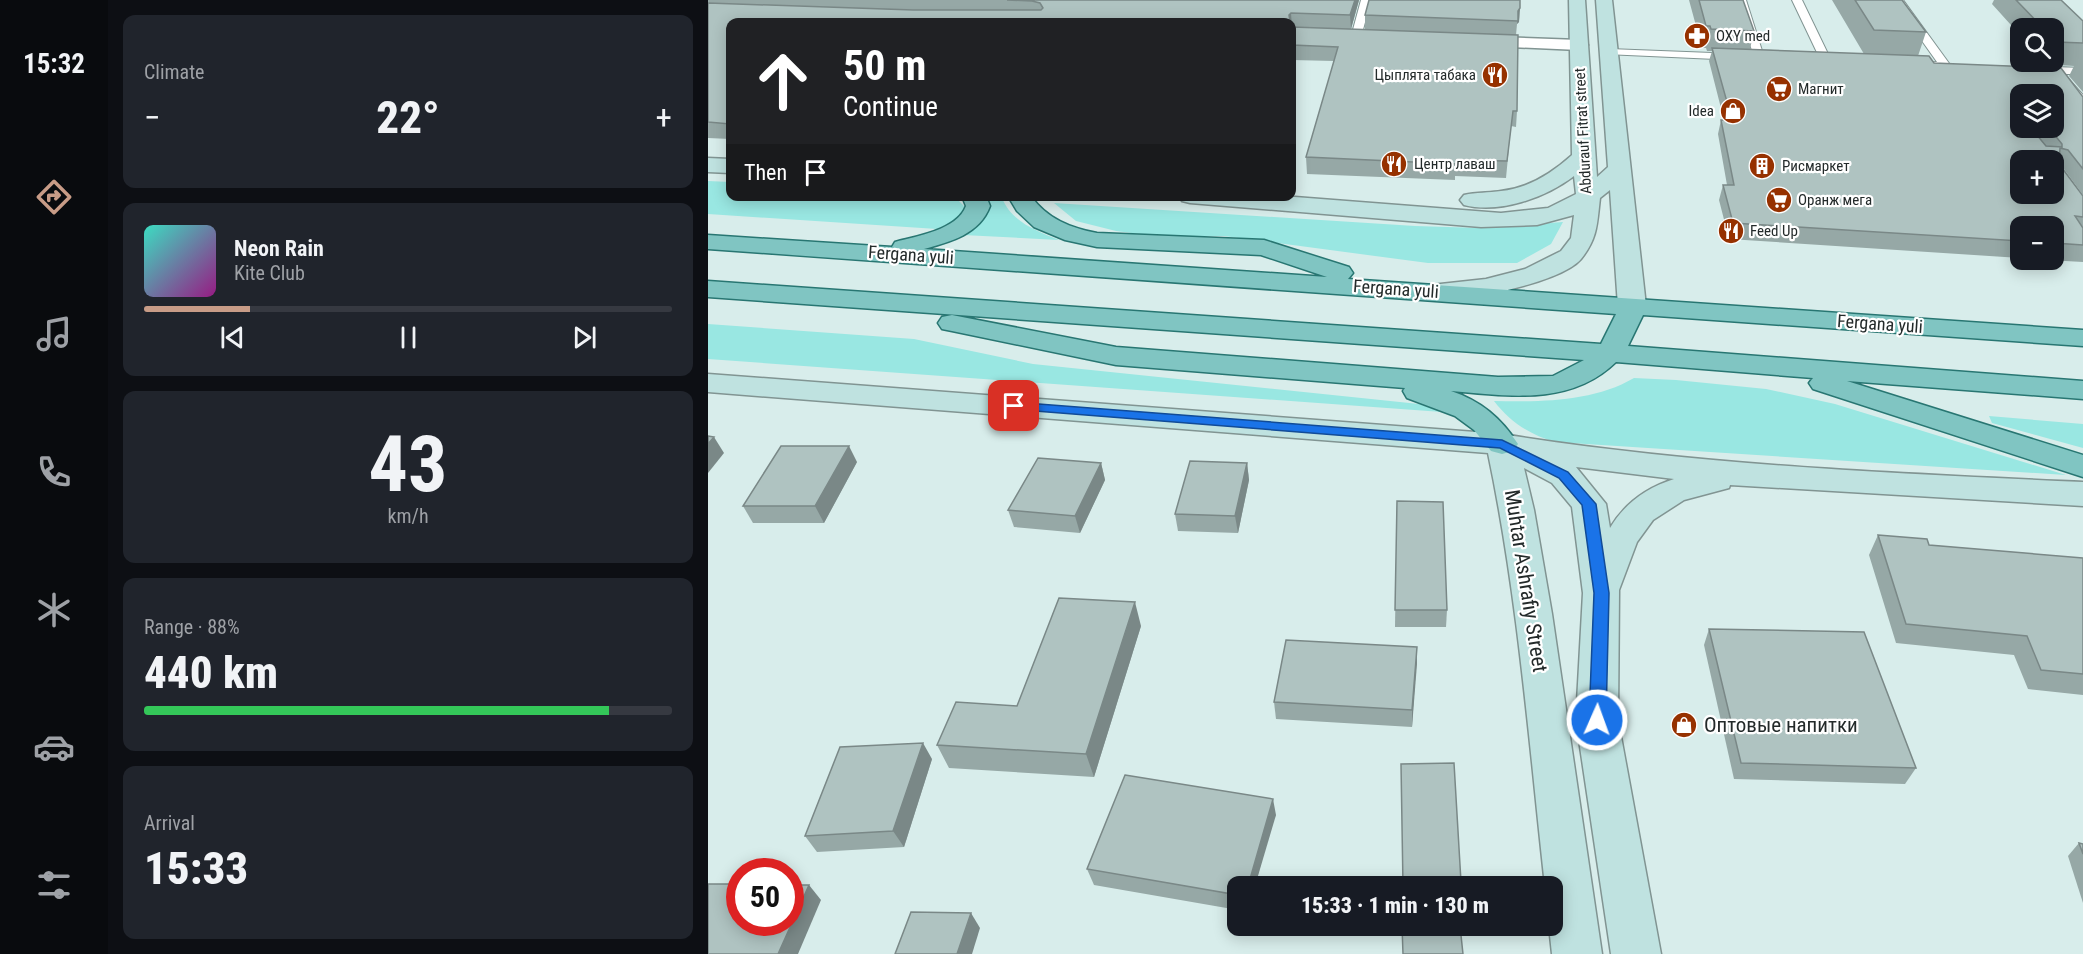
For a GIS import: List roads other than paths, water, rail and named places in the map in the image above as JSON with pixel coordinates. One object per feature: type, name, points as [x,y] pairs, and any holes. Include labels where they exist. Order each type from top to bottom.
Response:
[{"type":"main road","name":"Abdurauf Fitrat street","points":[[1431,292],[1503,284],[1534,275],[1570,256],[1582,238],[1588,198],[1577,0]]},
{"type":"main road","name":"Abdurauf Fitrat street","points":[[1604,0],[1632,306]]},
{"type":"main road","points":[[1579,45],[1608,49]]},
{"type":"main road","points":[[1296,196],[1452,200],[1506,197],[1540,189],[1555,182],[1584,157]]},
{"type":"main road","points":[[708,165],[726,166]]},
{"type":"main road","points":[[1255,201],[1491,219],[1537,218],[1553,214],[1588,198],[1620,168]]},
{"type":"main road","points":[[878,253],[932,239],[963,225],[976,213],[976,201]]},
{"type":"main road","points":[[1022,201],[1033,216],[1073,236],[1097,240],[1264,248],[1384,288]]},
{"type":"main road","name":"Fergana yuli","points":[[718,243],[2083,338]]},
{"type":"main road","points":[[708,289],[1608,353],[2083,390]]},
{"type":"main road","points":[[815,296],[1116,356],[1498,386],[1551,385],[1563,383],[1585,373],[1608,353],[1624,330],[1632,306]]},
{"type":"main road","points":[[1771,366],[2083,466]]},
{"type":"main road","points":[[1368,375],[1472,410],[1491,426],[1502,444],[1564,475],[1589,504],[1601,593],[1597,720],[1636,954]]},
{"type":"main road","points":[[708,383],[1502,444],[1591,460],[1826,481],[2083,494]]},
{"type":"main road","name":"Muhtar Ashrafiy Street","points":[[1502,444],[1517,510],[1531,603],[1577,954]]},
{"type":"main road","points":[[1601,593],[1612,554],[1620,536],[1640,511],[1666,494],[1698,484],[1752,475]]},
{"type":"street","points":[[1335,36],[1380,38]]},
{"type":"street","points":[[1451,40],[1579,45]]},
{"type":"lane","points":[[1356,37],[1366,0]]},
{"type":"lane","points":[[1608,49],[1765,58],[1741,0]]},
{"type":"lane","points":[[1797,0],[1821,60],[1850,62]]},
{"type":"lane","points":[[1898,0],[1951,66],[1910,64]]},
{"type":"lane","points":[[2083,71],[2049,70],[2083,102]]},
{"type":"place","name":"OXY med","points":[[1697,36]]},
{"type":"place","name":"Цыплята табака","points":[[1495,75]]},
{"type":"place","name":"Магнит","points":[[1779,89]]},
{"type":"place","name":"Idea","points":[[1733,111]]},
{"type":"place","name":"Центр лаваш","points":[[1394,164]]},
{"type":"place","name":"Рисмаркет","points":[[1762,166]]},
{"type":"place","name":"Оранж мега","points":[[1779,200]]},
{"type":"place","name":"Feed Up","points":[[1731,231]]},
{"type":"place","name":"Оптовые напитки","points":[[1684,725]]}]
